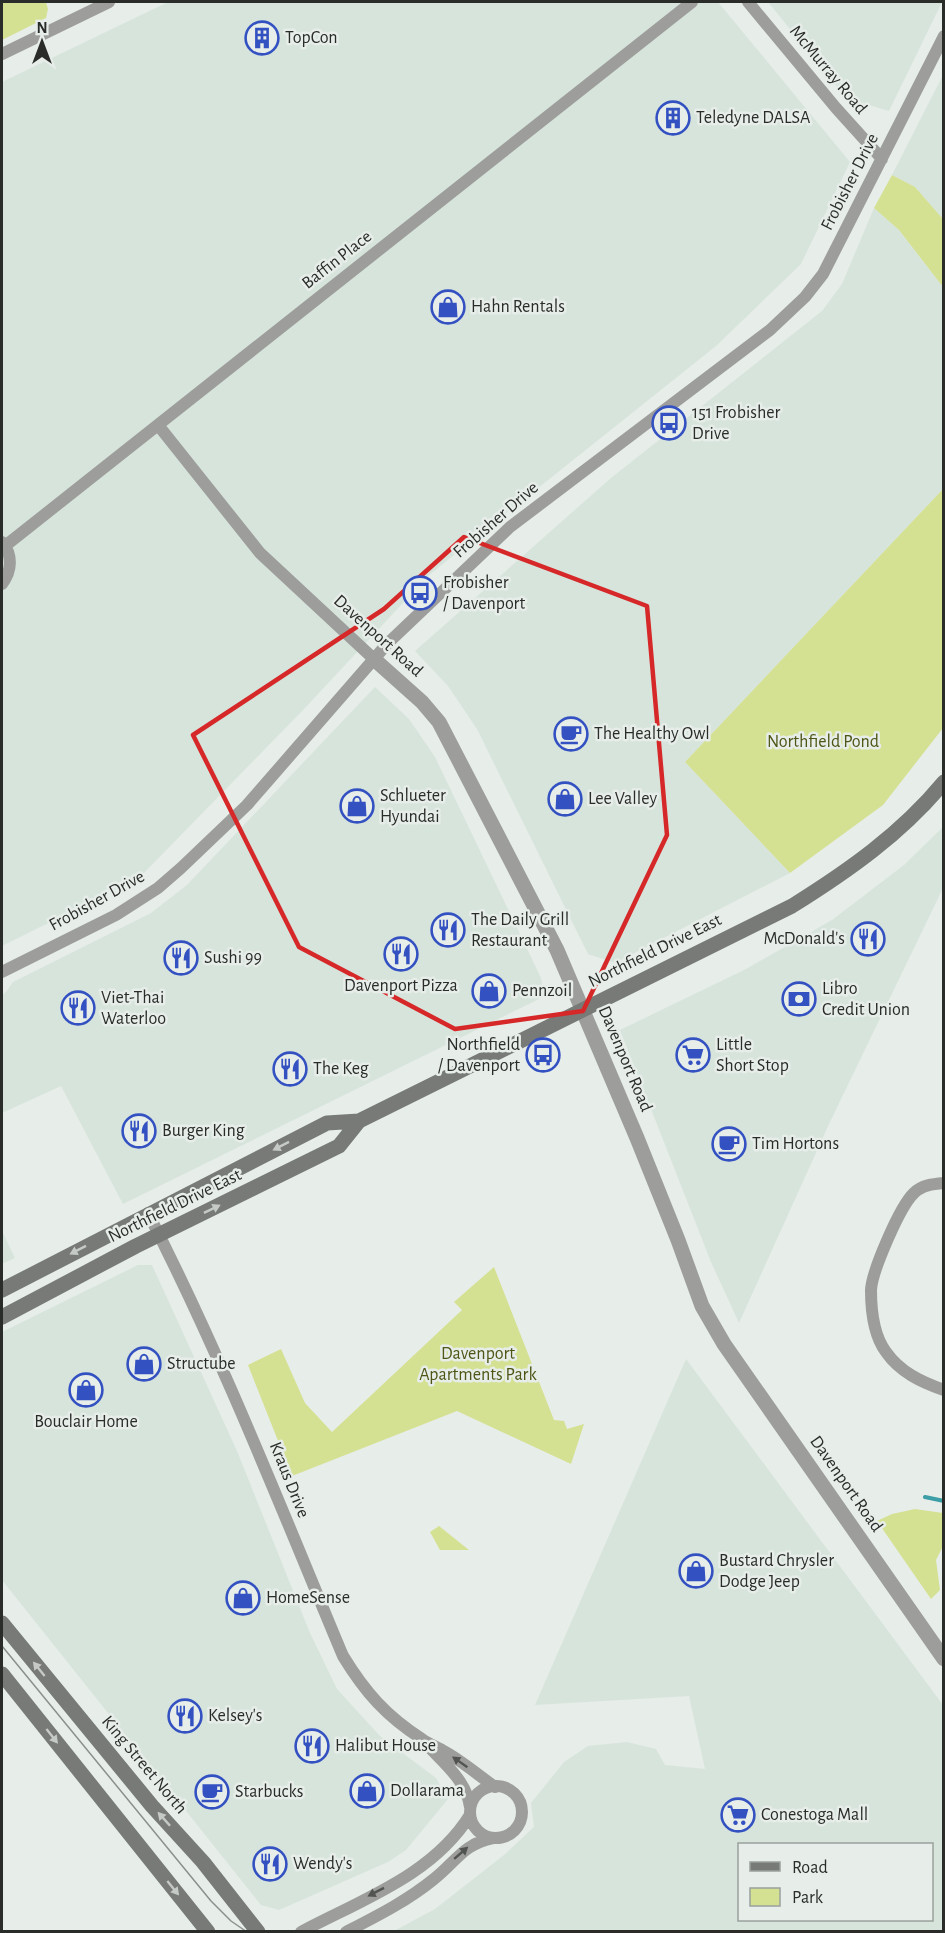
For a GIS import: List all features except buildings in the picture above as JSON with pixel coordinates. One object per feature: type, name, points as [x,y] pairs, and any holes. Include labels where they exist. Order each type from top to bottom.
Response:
[{"type":"main road","name":"Northfield Drive East","points":[[2,1290],[327,1123],[359,1121],[582,1008],[792,906],[881,846],[933,796],[944,782]]},
{"type":"main road","name":"Northfield Drive East","points":[[2,1317],[160,1234],[339,1146],[359,1121]]},
{"type":"main road","name":"King Street North","points":[[2,1623],[145,1798],[203,1862],[258,1932]]},
{"type":"main road","points":[[2,1674],[208,1932]]},
{"type":"street","points":[[2,54],[109,2]]},
{"type":"street","name":"Baffin Place","points":[[2,584],[10,568],[10,561],[3,544],[158,425],[692,2]]},
{"type":"street","name":"McMurray Road","points":[[748,2],[836,108],[882,159]]},
{"type":"street","name":"Frobisher Drive","points":[[2,972],[116,915],[158,888],[248,805],[387,644],[510,527],[770,330],[805,297],[823,274],[944,36]]},
{"type":"street","name":"Davenport Road","points":[[158,425],[260,553],[422,702],[448,736],[557,950],[637,1138],[702,1306],[724,1344],[944,1659]]},
{"type":"street","points":[[944,1183],[930,1184],[915,1191],[904,1204],[888,1237],[871,1288],[873,1320],[885,1351],[922,1383],[944,1390]]},
{"type":"street","name":"Kraus Drive","points":[[148,1213],[202,1323],[248,1426],[343,1656],[364,1690],[381,1708],[424,1741],[462,1784],[470,1812]]},
{"type":"street","name":"Kraus Drive","points":[[424,1741],[443,1750],[495,1786]]},
{"type":"street","points":[[301,1932],[408,1876],[427,1863],[464,1823],[470,1812],[472,1801],[483,1789],[495,1786],[507,1789],[516,1796],[522,1813],[519,1824],[513,1832],[503,1837],[474,1843],[463,1850],[435,1879],[395,1907],[346,1932]]},
{"type":"street","points":[[470,1812],[477,1831],[493,1838]]},
{"type":"highlighted area","points":[[464,537],[647,606],[667,835],[583,1011],[455,1029],[299,947],[193,735],[384,609]]},
{"type":"shaded area","points":[[168,2],[718,2],[850,162],[801,264],[716,346],[429,575],[304,709],[139,878],[2,946],[2,82]]},
{"type":"shaded area","points":[[768,2],[942,2],[889,111],[846,98]]},
{"type":"shaded area","points":[[943,75],[943,219],[915,187],[892,175]]},
{"type":"shaded area","points":[[874,208],[899,230],[943,287],[943,489],[685,762],[790,873],[615,963],[588,954],[477,729],[448,686],[415,651],[611,478],[822,311],[842,284]]},
{"type":"shaded area","points":[[375,687],[409,719],[435,757],[541,978],[543,991],[541,998],[123,1204],[61,1086],[2,1113],[2,995],[13,982],[151,913],[187,885]]},
{"type":"shaded area","points":[[943,827],[943,888],[829,1124],[739,1323],[711,1262],[620,1030],[746,969],[832,920],[904,865]]},
{"type":"shaded area","points":[[2,1231],[15,1258],[2,1264]]},
{"type":"shaded area","points":[[138,1265],[152,1265],[237,1451],[310,1633],[337,1689],[380,1736],[436,1778],[448,1799],[406,1850],[388,1862],[279,1910],[261,1905],[2,1580],[2,1332]]},
{"type":"shaded area","points":[[686,1359],[943,1705],[943,1931],[394,1931],[435,1909],[504,1855],[534,1827],[531,1803],[564,1762],[588,1746],[627,1742],[656,1749],[665,1765],[705,1769],[689,1696],[535,1705]]},
{"type":"green space","points":[[2,2],[46,2],[48,9],[46,18],[2,40]]},
{"type":"green space","points":[[892,175],[915,187],[943,219],[943,287],[899,230],[874,208]]},
{"type":"green space","name":"Northfield Pond","points":[[943,489],[943,728],[883,805],[790,873],[685,762]]},
{"type":"green space","name":"Davenport Apartments Park","points":[[494,1267],[554,1420],[564,1421],[567,1429],[584,1424],[571,1464],[457,1411],[292,1476],[248,1365],[281,1349],[305,1403],[332,1432],[462,1310],[454,1302]]},
{"type":"green space","points":[[915,1509],[943,1513],[943,1546],[936,1560],[940,1590],[931,1599],[877,1521],[892,1514]]},
{"type":"green space","points":[[439,1526],[469,1550],[440,1550],[430,1532]]},
{"type":"waterway","points":[[925,1497],[944,1501]]},
{"type":"tram line","points":[[2,1646],[211,1901],[231,1921],[247,1932]]},
{"type":"place","name":"TopCon","points":[[262,38]]},
{"type":"place","name":"Teledyne DALSA","points":[[673,118]]},
{"type":"place","name":"Hahn Rentals","points":[[448,307]]},
{"type":"place","name":"151 Frobisher Drive","points":[[669,423]]},
{"type":"place","name":"Frobisher / Davenport","points":[[420,593]]},
{"type":"place","name":"The Healthy Owl","points":[[571,734]]},
{"type":"place","name":"Lee Valley","points":[[565,799]]},
{"type":"place","name":"Schlueter Hyundai","points":[[357,806]]},
{"type":"place","name":"The Daily Grill Restaurant","points":[[448,930]]},
{"type":"place","name":"McDonald's","points":[[868,939]]},
{"type":"place","name":"Davenport Pizza","points":[[401,954]]},
{"type":"place","name":"Sushi 99","points":[[181,958]]},
{"type":"place","name":"Pennzoil","points":[[489,991]]},
{"type":"place","name":"Libro Credit Union","points":[[799,999]]},
{"type":"place","name":"Viet-Thai Waterloo","points":[[78,1008]]},
{"type":"place","name":"Northfield / Davenport","points":[[543,1055]]},
{"type":"place","name":"Little Short Stop","points":[[693,1055]]},
{"type":"place","name":"The Keg","points":[[290,1069]]},
{"type":"place","name":"Burger King","points":[[139,1131]]},
{"type":"place","name":"Tim Hortons","points":[[729,1144]]},
{"type":"place","name":"Structube","points":[[144,1364]]},
{"type":"place","name":"Bouclair Home","points":[[86,1390]]},
{"type":"place","name":"Bustard Chrysler Dodge Jeep","points":[[696,1571]]},
{"type":"place","name":"HomeSense","points":[[243,1598]]},
{"type":"place","name":"Kelsey's","points":[[185,1716]]},
{"type":"place","name":"Halibut House","points":[[312,1746]]},
{"type":"place","name":"Dollarama","points":[[367,1791]]},
{"type":"place","name":"Starbucks","points":[[212,1792]]},
{"type":"place","name":"Conestoga Mall","points":[[738,1815]]},
{"type":"place","name":"Wendy's","points":[[270,1864]]}]
